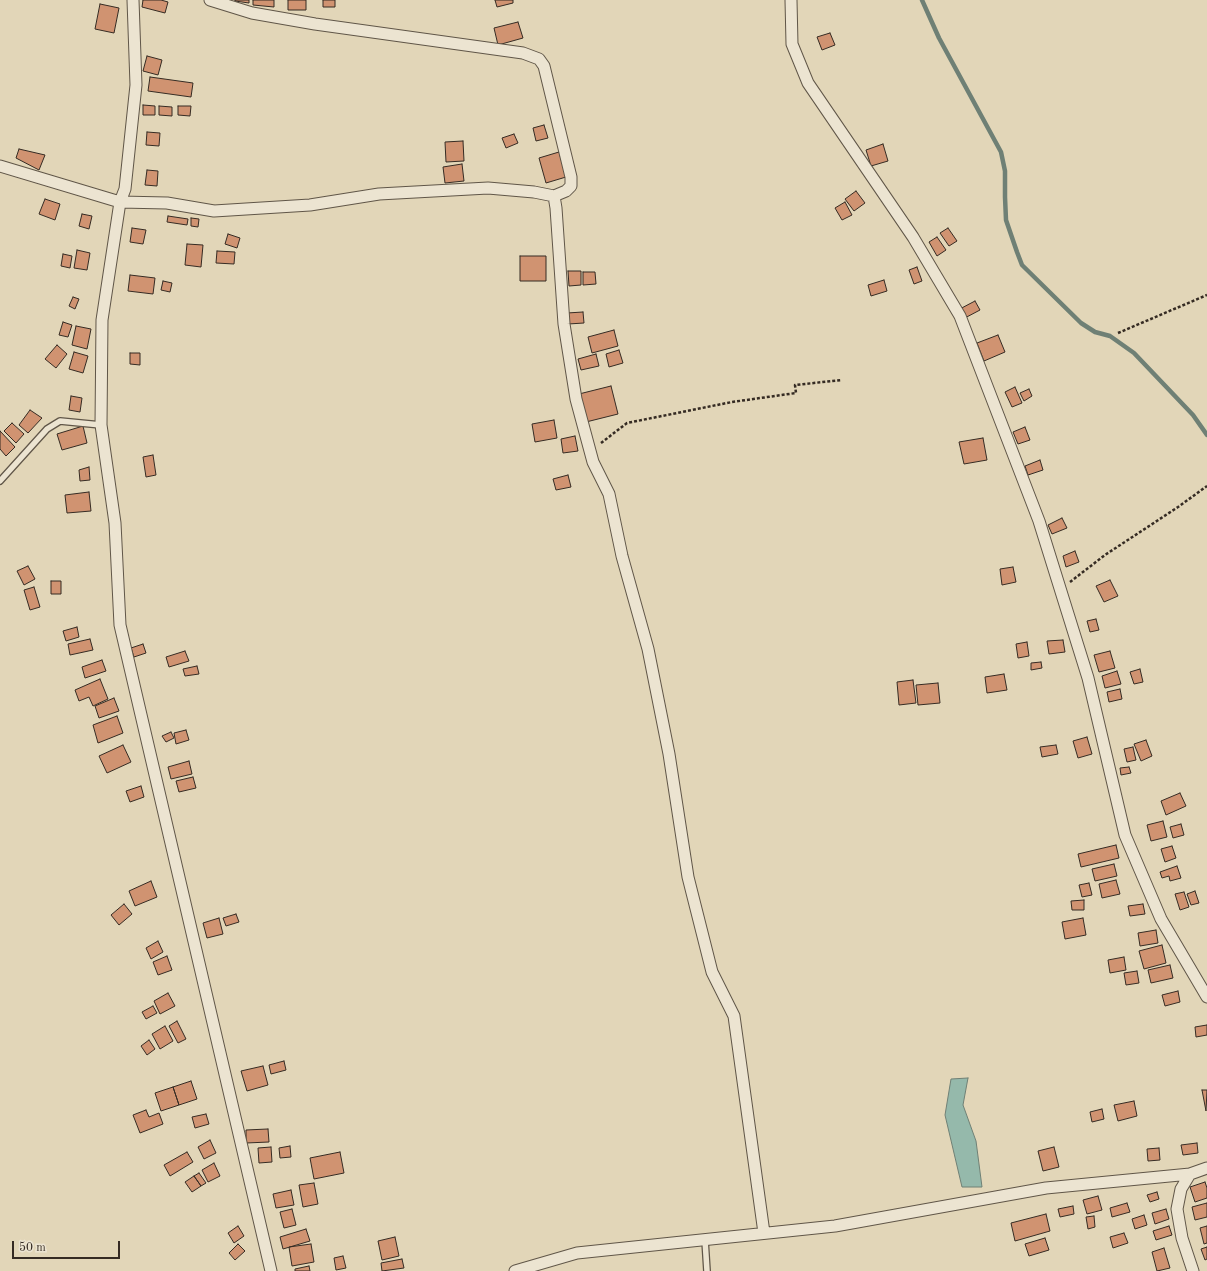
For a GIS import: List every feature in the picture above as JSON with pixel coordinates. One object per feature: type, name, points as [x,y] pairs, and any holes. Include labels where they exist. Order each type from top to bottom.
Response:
[{"type":"street","points":[[133,0],[136,85],[125,189],[120,202],[102,320],[101,425],[115,523],[120,625],[271,1271]]},
{"type":"street","points":[[0,166],[120,202],[167,204],[214,211],[310,205],[379,194],[488,188],[534,192],[554,196],[566,191],[571,186],[571,177],[544,66],[539,59],[523,53],[315,24],[252,13],[210,0]]},
{"type":"street","points":[[791,0],[792,44],[808,83],[913,237],[960,316],[1038,521],[1060,589],[1088,678],[1125,834],[1161,919],[1207,997]]},
{"type":"street","points":[[554,196],[564,324],[576,399],[593,462],[609,494],[622,556],[648,649],[669,754],[688,876],[712,972],[734,1016],[764,1233]]},
{"type":"street","points":[[515,1271],[577,1253],[835,1226],[1046,1188],[1190,1174],[1207,1168]]},
{"type":"street","points":[[1190,1174],[1181,1189],[1177,1209],[1182,1238],[1193,1271]]},
{"type":"lane","points":[[0,481],[47,429],[60,421],[101,425]]},
{"type":"lane","points":[[705,1240],[707,1271]]},
{"type":"path","points":[[1118,333],[1207,295]]},
{"type":"path","points":[[593,462],[601,443],[627,424],[732,402],[796,393],[795,385],[842,380]]},
{"type":"path","points":[[1060,589],[1105,555],[1207,486]]},
{"type":"shaded area","points":[[968,1078],[963,1105],[976,1141],[982,1187],[962,1187],[945,1115],[951,1079]]},
{"type":"building","points":[[143,0],[161,0],[168,2],[165,13],[142,7]]},
{"type":"building","points":[[249,0],[249,3],[235,1]]},
{"type":"building","points":[[253,0],[274,0],[274,7],[253,5]]},
{"type":"building","points":[[288,0],[306,0],[306,10],[288,10]]},
{"type":"building","points":[[323,0],[335,0],[335,7],[323,7]]},
{"type":"building","points":[[495,0],[513,0],[513,3],[497,7]]},
{"type":"building","points":[[100,4],[119,8],[114,33],[95,29]]},
{"type":"building","points":[[518,22],[523,38],[498,45],[494,28]]},
{"type":"building","points":[[830,33],[835,45],[822,50],[817,37]]},
{"type":"building","points":[[147,56],[162,60],[158,75],[143,71]]},
{"type":"building","points":[[150,77],[193,83],[191,97],[148,91]]},
{"type":"building","points":[[143,105],[155,106],[155,115],[143,115]]},
{"type":"building","points":[[159,106],[172,107],[172,116],[159,115]]},
{"type":"building","points":[[178,106],[191,106],[190,116],[178,115]]},
{"type":"building","points":[[544,125],[548,138],[536,141],[533,128]]},
{"type":"building","points":[[147,132],[160,133],[159,146],[146,145]]},
{"type":"building","points":[[514,134],[518,143],[506,148],[502,138]]},
{"type":"building","points":[[463,141],[464,161],[446,162],[445,142]]},
{"type":"building","points":[[883,144],[888,161],[871,166],[866,150]]},
{"type":"building","points":[[19,149],[45,155],[39,170],[16,158]]},
{"type":"building","points":[[559,152],[566,177],[546,183],[539,158]]},
{"type":"building","points":[[462,164],[464,181],[445,183],[443,167]]},
{"type":"building","points":[[147,170],[158,171],[157,186],[145,185]]},
{"type":"building","points":[[856,191],[865,203],[854,211],[845,199]]},
{"type":"building","points":[[45,199],[60,204],[55,220],[39,214]]},
{"type":"building","points":[[845,202],[852,215],[842,220],[835,208]]},
{"type":"building","points":[[82,214],[92,216],[89,229],[79,226]]},
{"type":"building","points":[[168,216],[188,219],[187,225],[167,222]]},
{"type":"building","points":[[191,218],[199,219],[198,227],[191,226]]},
{"type":"building","points":[[132,228],[146,230],[143,244],[130,242]]},
{"type":"building","points":[[948,228],[957,241],[949,246],[940,233]]},
{"type":"building","points":[[228,234],[240,238],[237,248],[225,244]]},
{"type":"building","points":[[937,237],[946,250],[937,256],[929,242]]},
{"type":"building","points":[[187,244],[203,245],[201,267],[185,265]]},
{"type":"building","points":[[77,250],[90,253],[87,270],[74,268]]},
{"type":"building","points":[[217,251],[235,252],[234,264],[216,263]]},
{"type":"building","points":[[63,254],[72,256],[70,268],[61,266]]},
{"type":"building","points":[[520,256],[546,256],[546,281],[520,281]]},
{"type":"building","points":[[917,267],[922,281],[914,284],[909,270]]},
{"type":"building","points":[[568,271],[581,271],[581,285],[569,286]]},
{"type":"building","points":[[583,272],[595,272],[596,284],[583,285]]},
{"type":"building","points":[[130,275],[155,278],[153,294],[128,291]]},
{"type":"building","points":[[884,280],[887,291],[871,296],[868,285]]},
{"type":"building","points":[[163,281],[172,283],[170,292],[161,290]]},
{"type":"building","points":[[73,297],[79,299],[75,309],[69,306]]},
{"type":"building","points":[[975,301],[980,310],[961,320],[956,311]]},
{"type":"building","points":[[583,312],[584,323],[568,324],[567,313]]},
{"type":"building","points":[[63,322],[72,325],[68,337],[59,335]]},
{"type":"building","points":[[76,326],[91,329],[87,349],[72,345]]},
{"type":"building","points":[[614,330],[618,346],[592,353],[588,337]]},
{"type":"building","points":[[998,335],[1005,352],[984,361],[977,343]]},
{"type":"building","points":[[57,345],[67,354],[56,368],[45,359]]},
{"type":"building","points":[[619,350],[623,363],[609,367],[606,354]]},
{"type":"building","points":[[74,352],[88,356],[83,373],[69,369]]},
{"type":"building","points":[[130,353],[140,353],[140,365],[130,364]]},
{"type":"building","points":[[596,354],[599,366],[581,370],[578,359]]},
{"type":"building","points":[[611,386],[618,414],[586,422],[579,394]]},
{"type":"building","points":[[1015,387],[1022,403],[1012,407],[1005,392]]},
{"type":"building","points":[[1029,389],[1032,396],[1024,401],[1020,393]]},
{"type":"building","points":[[71,396],[82,398],[80,412],[69,410]]},
{"type":"building","points":[[30,410],[42,418],[28,433],[19,425]]},
{"type":"building","points":[[554,420],[557,438],[535,442],[532,424]]},
{"type":"building","points":[[12,423],[24,434],[16,443],[4,431]]},
{"type":"building","points":[[83,426],[87,443],[62,450],[57,434]]},
{"type":"building","points":[[1025,427],[1030,440],[1018,444],[1013,432]]},
{"type":"building","points":[[0,431],[15,447],[6,456],[0,449]]},
{"type":"building","points":[[575,436],[578,451],[563,453],[561,439]]},
{"type":"building","points":[[983,438],[987,460],[964,464],[959,442]]},
{"type":"building","points":[[153,455],[156,475],[146,477],[143,457]]},
{"type":"building","points":[[1040,460],[1043,470],[1028,475],[1025,466]]},
{"type":"building","points":[[89,467],[90,480],[80,481],[79,470]]},
{"type":"building","points":[[568,475],[571,487],[556,490],[553,479]]},
{"type":"building","points":[[89,492],[91,511],[67,513],[65,495]]},
{"type":"building","points":[[1062,518],[1067,528],[1052,534],[1048,525]]},
{"type":"building","points":[[1075,551],[1079,562],[1066,567],[1063,556]]},
{"type":"building","points":[[28,566],[35,579],[24,585],[17,571]]},
{"type":"building","points":[[1013,567],[1016,582],[1002,585],[1000,569]]},
{"type":"building","points":[[1110,580],[1118,596],[1104,602],[1096,586]]},
{"type":"building","points":[[51,581],[61,581],[61,594],[51,594]]},
{"type":"building","points":[[34,587],[40,607],[30,610],[24,590]]},
{"type":"building","points":[[1096,619],[1099,630],[1090,632],[1087,621]]},
{"type":"building","points":[[77,627],[79,637],[66,641],[63,631]]},
{"type":"building","points":[[90,639],[93,650],[70,655],[68,644]]},
{"type":"building","points":[[1063,640],[1065,652],[1049,654],[1047,641]]},
{"type":"building","points":[[1027,642],[1029,656],[1018,658],[1016,644]]},
{"type":"building","points":[[143,644],[146,653],[134,657],[131,648]]},
{"type":"building","points":[[185,651],[189,661],[169,667],[166,657]]},
{"type":"building","points":[[1110,651],[1115,668],[1099,672],[1094,655]]},
{"type":"building","points":[[102,660],[106,671],[85,678],[82,667]]},
{"type":"building","points":[[1041,662],[1042,668],[1031,670],[1031,663]]},
{"type":"building","points":[[197,666],[199,674],[185,676],[183,669]]},
{"type":"building","points":[[1140,669],[1143,682],[1134,684],[1130,672]]},
{"type":"building","points":[[1117,671],[1121,684],[1105,688],[1102,676]]},
{"type":"building","points":[[1004,674],[1007,690],[987,693],[985,677]]},
{"type":"building","points":[[100,679],[108,699],[93,706],[89,697],[79,701],[75,690]]},
{"type":"building","points":[[913,680],[916,703],[899,705],[897,682]]},
{"type":"building","points":[[938,683],[940,703],[918,705],[916,685]]},
{"type":"building","points":[[1120,689],[1122,699],[1109,702],[1107,692]]},
{"type":"building","points":[[114,698],[119,711],[99,718],[95,706]]},
{"type":"building","points":[[117,716],[123,733],[98,743],[93,725]]},
{"type":"building","points":[[186,730],[189,740],[176,744],[174,733]]},
{"type":"building","points":[[171,732],[174,738],[166,742],[162,736]]},
{"type":"building","points":[[1087,737],[1092,754],[1078,758],[1073,741]]},
{"type":"building","points":[[1146,740],[1152,756],[1141,761],[1134,744]]},
{"type":"building","points":[[123,745],[131,762],[107,773],[99,756]]},
{"type":"building","points":[[1056,745],[1058,754],[1042,757],[1040,747]]},
{"type":"building","points":[[1133,747],[1136,760],[1127,762],[1124,749]]},
{"type":"building","points":[[189,761],[192,774],[171,779],[168,767]]},
{"type":"building","points":[[1129,767],[1131,773],[1121,775],[1120,768]]},
{"type":"building","points":[[193,777],[196,788],[179,792],[176,781]]},
{"type":"building","points":[[141,786],[144,797],[130,802],[126,791]]},
{"type":"building","points":[[1180,793],[1186,806],[1166,815],[1161,801]]},
{"type":"building","points":[[1163,821],[1167,837],[1151,841],[1147,825]]},
{"type":"building","points":[[1181,824],[1184,835],[1173,838],[1170,827]]},
{"type":"building","points":[[1116,845],[1119,858],[1081,867],[1078,854]]},
{"type":"building","points":[[1172,846],[1176,858],[1165,862],[1161,849]]},
{"type":"building","points":[[1114,864],[1117,876],[1095,881],[1092,869]]},
{"type":"building","points":[[1177,866],[1181,878],[1170,881],[1169,876],[1162,878],[1160,872]]},
{"type":"building","points":[[1116,880],[1120,894],[1102,898],[1099,884]]},
{"type":"building","points":[[151,881],[157,897],[135,906],[129,891]]},
{"type":"building","points":[[1089,883],[1092,895],[1082,897],[1079,885]]},
{"type":"building","points":[[1195,891],[1199,903],[1191,905],[1187,894]]},
{"type":"building","points":[[1184,892],[1189,907],[1180,910],[1175,894]]},
{"type":"building","points":[[1084,900],[1084,910],[1072,910],[1071,901]]},
{"type":"building","points":[[124,904],[132,914],[119,925],[111,915]]},
{"type":"building","points":[[1143,904],[1145,914],[1130,916],[1128,906]]},
{"type":"building","points":[[236,914],[239,922],[226,926],[223,918]]},
{"type":"building","points":[[219,918],[223,934],[207,938],[203,923]]},
{"type":"building","points":[[1083,918],[1086,935],[1065,939],[1062,922]]},
{"type":"building","points":[[1156,930],[1158,943],[1140,946],[1138,933]]},
{"type":"building","points":[[158,941],[163,952],[151,959],[146,948]]},
{"type":"building","points":[[1162,945],[1166,963],[1144,969],[1139,951]]},
{"type":"building","points":[[167,956],[172,970],[158,975],[153,962]]},
{"type":"building","points":[[1124,957],[1126,970],[1110,973],[1108,960]]},
{"type":"building","points":[[1170,965],[1173,978],[1151,983],[1148,970]]},
{"type":"building","points":[[1137,971],[1139,983],[1126,985],[1124,973]]},
{"type":"building","points":[[1178,991],[1180,1002],[1165,1006],[1162,995]]},
{"type":"building","points":[[168,993],[175,1006],[160,1014],[154,1001]]},
{"type":"building","points":[[153,1006],[157,1013],[146,1019],[142,1012]]},
{"type":"building","points":[[177,1021],[186,1039],[178,1043],[169,1026]]},
{"type":"building","points":[[1207,1025],[1207,1035],[1196,1037],[1195,1027]]},
{"type":"building","points":[[165,1026],[173,1041],[160,1049],[152,1034]]},
{"type":"building","points":[[149,1040],[155,1049],[147,1055],[141,1046]]},
{"type":"building","points":[[284,1061],[286,1070],[271,1074],[269,1065]]},
{"type":"building","points":[[263,1066],[268,1085],[247,1091],[241,1071]]},
{"type":"building","points":[[191,1081],[197,1099],[179,1105],[173,1087]]},
{"type":"building","points":[[173,1087],[179,1105],[161,1111],[155,1093]]},
{"type":"building","points":[[1202,1090],[1207,1090],[1206,1111]]},
{"type":"building","points":[[1134,1101],[1137,1116],[1118,1121],[1114,1105]]},
{"type":"building","points":[[1102,1109],[1104,1119],[1092,1122],[1090,1112]]},
{"type":"building","points":[[146,1110],[149,1117],[159,1113],[163,1124],[140,1133],[133,1115]]},
{"type":"building","points":[[206,1114],[209,1124],[195,1128],[192,1117]]},
{"type":"building","points":[[268,1129],[269,1142],[246,1143],[246,1130]]},
{"type":"building","points":[[210,1140],[216,1153],[204,1159],[198,1147]]},
{"type":"building","points":[[1197,1143],[1198,1153],[1183,1155],[1181,1145]]},
{"type":"building","points":[[290,1146],[291,1157],[280,1158],[279,1148]]},
{"type":"building","points":[[271,1147],[272,1162],[259,1163],[258,1148]]},
{"type":"building","points":[[1054,1147],[1059,1167],[1043,1171],[1038,1151]]},
{"type":"building","points":[[1159,1148],[1160,1160],[1148,1161],[1147,1149]]},
{"type":"building","points":[[187,1152],[193,1162],[170,1176],[164,1165]]},
{"type":"building","points":[[340,1152],[344,1173],[314,1179],[310,1158]]},
{"type":"building","points":[[214,1163],[220,1176],[208,1182],[202,1170]]},
{"type":"building","points":[[199,1173],[206,1183],[201,1186],[194,1176]]},
{"type":"building","points":[[194,1176],[201,1186],[192,1192],[185,1182]]},
{"type":"building","points":[[1205,1182],[1207,1188],[1207,1198],[1195,1202],[1190,1187]]},
{"type":"building","points":[[314,1183],[318,1204],[303,1207],[299,1185]]},
{"type":"building","points":[[291,1190],[294,1205],[276,1208],[273,1194]]},
{"type":"building","points":[[1157,1192],[1159,1199],[1150,1202],[1147,1195]]},
{"type":"building","points":[[1098,1196],[1102,1210],[1087,1214],[1083,1200]]},
{"type":"building","points":[[1127,1203],[1130,1212],[1112,1217],[1110,1208]]},
{"type":"building","points":[[1207,1203],[1207,1217],[1195,1220],[1192,1207]]},
{"type":"building","points":[[1073,1206],[1074,1214],[1060,1217],[1058,1209]]},
{"type":"building","points":[[292,1209],[296,1225],[284,1228],[280,1212]]},
{"type":"building","points":[[1166,1209],[1169,1219],[1155,1224],[1152,1213]]},
{"type":"building","points":[[1046,1214],[1050,1231],[1015,1241],[1011,1223]]},
{"type":"building","points":[[1144,1215],[1147,1225],[1135,1229],[1132,1219]]},
{"type":"building","points":[[1094,1216],[1095,1227],[1088,1229],[1086,1217]]},
{"type":"building","points":[[238,1226],[244,1236],[234,1243],[228,1233]]},
{"type":"building","points":[[1169,1226],[1172,1235],[1156,1240],[1153,1231]]},
{"type":"building","points":[[1207,1226],[1207,1243],[1204,1244],[1200,1228]]},
{"type":"building","points":[[306,1229],[310,1241],[283,1249],[280,1237]]},
{"type":"building","points":[[1124,1233],[1128,1243],[1113,1248],[1110,1237]]},
{"type":"building","points":[[395,1237],[399,1256],[382,1260],[378,1241]]},
{"type":"building","points":[[1045,1238],[1049,1250],[1029,1256],[1025,1244]]},
{"type":"building","points":[[238,1244],[245,1251],[235,1260],[229,1253]]},
{"type":"building","points":[[311,1244],[314,1262],[292,1266],[289,1247]]},
{"type":"building","points":[[1207,1247],[1207,1259],[1205,1260],[1201,1249]]},
{"type":"building","points":[[1164,1248],[1170,1268],[1157,1271],[1152,1252]]},
{"type":"building","points":[[343,1256],[346,1268],[336,1270],[334,1258]]},
{"type":"building","points":[[402,1259],[404,1268],[382,1271],[381,1263]]},
{"type":"building","points":[[309,1266],[310,1271],[295,1271],[295,1269]]},
{"type":"waterway","points":[[922,0],[939,38],[1001,152],[1005,171],[1006,220],[1022,265],[1081,323],[1095,332],[1110,336],[1134,353],[1193,415],[1207,435]]}]
